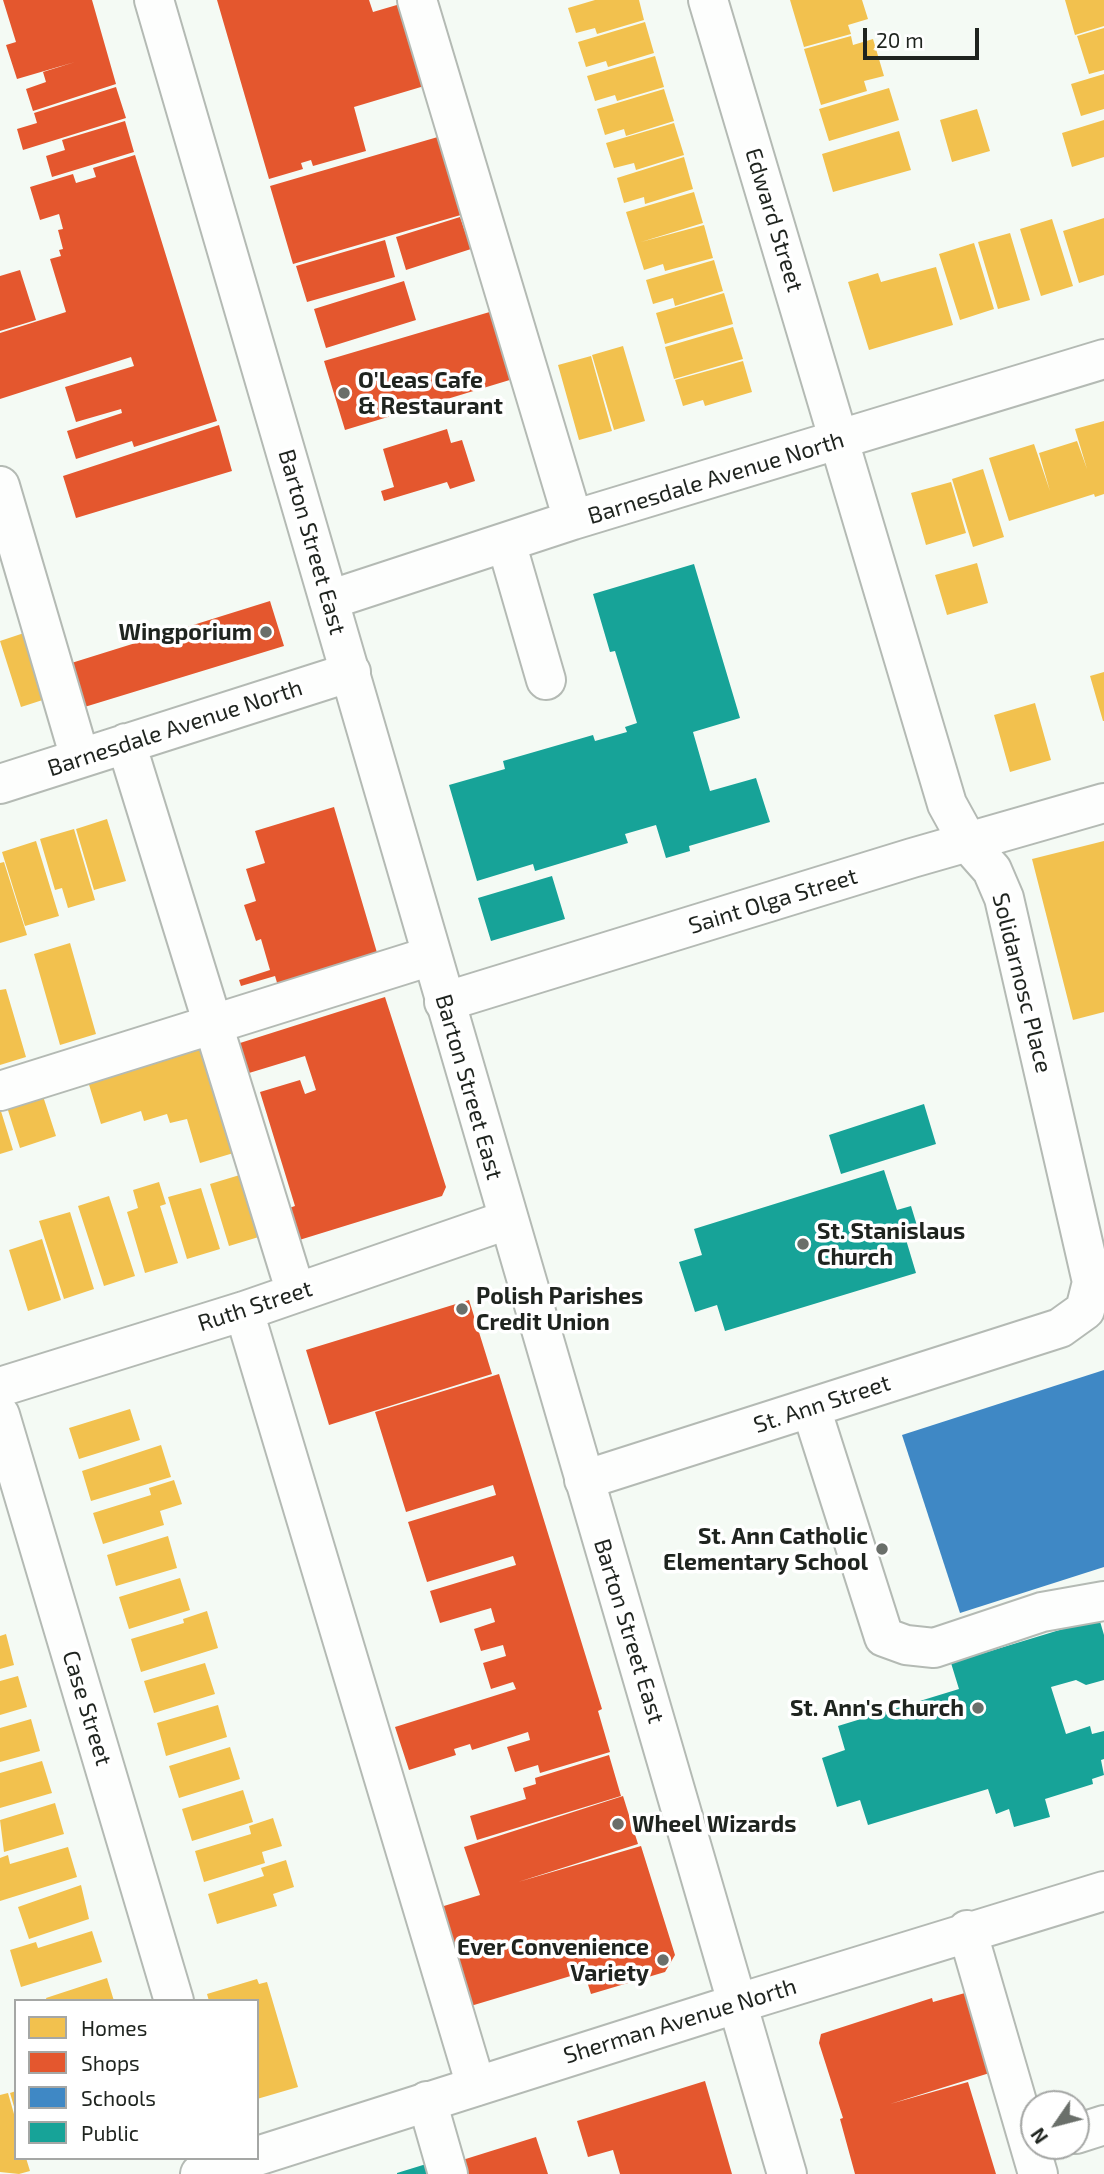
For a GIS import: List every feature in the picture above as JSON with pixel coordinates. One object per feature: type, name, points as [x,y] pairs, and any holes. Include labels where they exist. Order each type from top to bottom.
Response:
[{"type":"street","name":"Barton Street East","points":[[154,0],[351,672],[507,1220],[739,2003],[787,2174]]},
{"type":"street","points":[[418,0],[573,520]]},
{"type":"street","name":"Edward Street","points":[[708,0],[840,441]]},
{"type":"street","name":"Barnesdale Avenue North","points":[[329,600],[573,520],[1104,359]]},
{"type":"street","name":"Solidarnosc Place","points":[[840,441],[947,804],[969,844],[992,870],[1004,898],[1092,1282],[1085,1310],[1060,1328]]},
{"type":"street","points":[[0,486],[80,758]]},
{"type":"street","points":[[506,542],[547,680]]},
{"type":"street","name":"Barnesdale Avenue North","points":[[0,784],[351,672]]},
{"type":"street","points":[[126,744],[296,1293]]},
{"type":"street","name":"Saint Olga Street","points":[[444,1002],[899,862],[1104,803]]},
{"type":"street","points":[[0,1091],[431,956]]},
{"type":"street","name":"Ruth Street","points":[[0,1387],[244,1311],[507,1220]]},
{"type":"street","points":[[244,1311],[475,2086]]},
{"type":"street","name":"St. Ann Street","points":[[584,1480],[1060,1328]]},
{"type":"street","points":[[811,1408],[884,1637],[905,1645],[934,1648],[1042,1612],[1104,1601]]},
{"type":"street","name":"Case Street","points":[[0,1415],[173,1999]]},
{"type":"street","name":"Sherman Avenue North","points":[[259,2154],[967,1930],[1104,1891]]},
{"type":"street","points":[[967,1930],[1020,2106]]},
{"type":"street","points":[[427,2101],[448,2174]]},
{"type":"building: Homes","points":[[595,0],[639,0],[644,20],[597,34],[595,28],[576,33],[568,8]]},
{"type":"building: Homes","points":[[790,0],[862,0],[868,19],[848,25],[851,34],[804,47]]},
{"type":"building: Homes","points":[[1065,0],[1104,0],[1104,26],[1075,35]]},
{"type":"building: Homes","points":[[645,22],[654,53],[608,67],[606,61],[586,67],[578,42]]},
{"type":"building: Homes","points":[[1104,28],[1104,70],[1089,74],[1077,36]]},
{"type":"building: Homes","points":[[851,36],[853,45],[873,39],[884,76],[864,81],[867,91],[821,105],[804,49]]},
{"type":"building: Homes","points":[[655,56],[664,87],[617,101],[615,95],[595,101],[587,76]]},
{"type":"building: Homes","points":[[1104,74],[1104,109],[1081,116],[1071,84]]},
{"type":"building: Homes","points":[[889,88],[899,120],[829,141],[819,109]]},
{"type":"building: Homes","points":[[664,89],[674,121],[626,136],[624,129],[605,135],[597,109]]},
{"type":"building: Homes","points":[[977,109],[990,151],[952,162],[940,120]]},
{"type":"building: Homes","points":[[1104,120],[1104,157],[1072,167],[1062,133]]},
{"type":"building: Homes","points":[[674,123],[684,155],[636,170],[634,163],[614,168],[606,143]]},
{"type":"building: Homes","points":[[899,131],[911,170],[833,192],[822,154]]},
{"type":"building: Homes","points":[[684,157],[693,189],[645,204],[644,197],[624,203],[617,178]]},
{"type":"building: Homes","points":[[694,192],[703,223],[641,242],[704,225],[713,258],[665,271],[663,264],[644,270],[626,212]]},
{"type":"building: Homes","points":[[1104,218],[1104,275],[1079,283],[1063,231]]},
{"type":"building: Homes","points":[[1052,219],[1073,286],[1041,296],[1020,229]]},
{"type":"building: Homes","points":[[1010,233],[1030,300],[998,309],[978,242]]},
{"type":"building: Homes","points":[[974,243],[994,309],[960,320],[939,254]]},
{"type":"building: Homes","points":[[714,260],[723,291],[675,306],[673,298],[653,304],[646,280]]},
{"type":"building: Homes","points":[[936,267],[953,325],[869,350],[848,282],[878,273],[881,282]]},
{"type":"building: Homes","points":[[724,293],[733,324],[665,344],[656,313]]},
{"type":"building: Homes","points":[[733,327],[743,359],[674,379],[665,347]]},
{"type":"building: Homes","points":[[623,346],[645,421],[614,430],[592,355]]},
{"type":"building: Homes","points":[[591,356],[612,431],[579,440],[558,365]]},
{"type":"building: Homes","points":[[743,361],[752,392],[705,406],[703,400],[683,406],[675,380]]},
{"type":"building: Homes","points":[[1104,421],[1104,494],[1095,497],[1094,494],[1009,521],[989,458],[1034,444],[1050,491],[1039,453],[1077,441],[1087,469],[1075,429]]},
{"type":"building: Homes","points":[[983,469],[1004,537],[973,547],[952,479]]},
{"type":"building: Homes","points":[[951,482],[966,533],[926,545],[911,493]]},
{"type":"building: Homes","points":[[977,563],[988,603],[947,615],[935,575]]},
{"type":"building: Homes","points":[[24,633],[52,697],[21,707],[0,641]]},
{"type":"building: Homes","points":[[1104,672],[1104,721],[1103,721],[1090,676]]},
{"type":"building: Homes","points":[[1035,703],[1051,760],[1010,772],[994,715]]},
{"type":"building: Homes","points":[[107,819],[126,881],[94,890],[76,829]]},
{"type":"building: Homes","points":[[74,829],[95,900],[68,908],[62,888],[55,890],[40,839]]},
{"type":"building: Homes","points":[[36,841],[59,916],[25,926],[2,852]]},
{"type":"building: Homes","points":[[1104,841],[1104,1012],[1073,1020],[1032,859]]},
{"type":"building: Homes","points":[[4,862],[27,935],[0,943],[0,863]]},
{"type":"building: Homes","points":[[70,943],[96,1034],[60,1045],[34,954]]},
{"type":"building: Homes","points":[[6,989],[26,1057],[0,1065],[0,990]]},
{"type":"building: Homes","points":[[212,1031],[247,1149],[200,1163],[187,1119],[170,1123],[167,1114],[144,1121],[141,1111],[101,1124],[87,1078]]},
{"type":"building: Homes","points":[[42,1093],[56,1136],[20,1148],[6,1104]]},
{"type":"building: Homes","points":[[0,1108],[13,1150],[0,1154]]},
{"type":"building: Homes","points":[[243,1174],[262,1236],[229,1246],[210,1184]]},
{"type":"building: Homes","points":[[159,1182],[166,1204],[160,1206],[178,1263],[145,1273],[127,1212],[138,1208],[133,1190]]},
{"type":"building: Homes","points":[[201,1188],[220,1249],[187,1259],[168,1197]]},
{"type":"building: Homes","points":[[109,1196],[135,1276],[104,1286],[78,1206]]},
{"type":"building: Homes","points":[[70,1212],[94,1289],[64,1299],[39,1221]]},
{"type":"building: Homes","points":[[42,1239],[61,1300],[28,1311],[9,1250]]},
{"type":"building: Homes","points":[[130,1409],[140,1440],[79,1459],[69,1428]]},
{"type":"building: Homes","points":[[161,1445],[171,1477],[91,1501],[82,1471]]},
{"type":"building: Homes","points":[[174,1480],[182,1504],[160,1511],[164,1525],[103,1544],[93,1513],[151,1495],[149,1488]]},
{"type":"building: Homes","points":[[168,1536],[177,1568],[116,1586],[107,1555]]},
{"type":"building: Homes","points":[[180,1578],[190,1610],[129,1629],[119,1597]]},
{"type":"building: Homes","points":[[207,1611],[218,1648],[141,1672],[131,1639],[184,1623],[183,1619]]},
{"type":"building: Homes","points":[[6,1634],[14,1665],[0,1669],[0,1636]]},
{"type":"building: Homes","points":[[205,1663],[215,1694],[154,1713],[144,1681]]},
{"type":"building: Homes","points":[[18,1676],[27,1707],[0,1715],[0,1681]]},
{"type":"building: Homes","points":[[218,1705],[227,1737],[166,1756],[157,1723]]},
{"type":"building: Homes","points":[[31,1719],[40,1751],[0,1762],[0,1728]]},
{"type":"building: Homes","points":[[230,1747],[240,1779],[179,1798],[169,1766]]},
{"type":"building: Homes","points":[[42,1761],[52,1793],[0,1808],[0,1773]]},
{"type":"building: Homes","points":[[243,1790],[253,1822],[192,1841],[182,1809]]},
{"type":"building: Homes","points":[[55,1803],[64,1834],[4,1852],[0,1820]]},
{"type":"building: Homes","points":[[273,1818],[282,1846],[262,1852],[265,1863],[204,1882],[195,1851],[251,1834],[249,1826]]},
{"type":"building: Homes","points":[[68,1847],[77,1877],[0,1901],[0,1858],[8,1855],[10,1864]]},
{"type":"building: Homes","points":[[286,1860],[294,1887],[273,1894],[277,1906],[217,1924],[208,1894],[264,1876],[261,1868]]},
{"type":"building: Homes","points":[[81,1885],[89,1919],[29,1939],[18,1907]]},
{"type":"building: Homes","points":[[92,1931],[102,1962],[21,1987],[10,1950],[36,1942],[38,1948]]},
{"type":"building: Homes","points":[[107,1978],[113,1999],[46,1999]]},
{"type":"building: Homes","points":[[257,1979],[259,1984],[267,1982],[298,2087],[259,2098],[259,1999],[208,1999],[207,1994]]},
{"type":"building: Homes","points":[[8,2093],[14,2114],[14,2160],[27,2160],[30,2171],[19,2174],[0,2172],[0,2095]]},
{"type":"building: Shops","points":[[3,0],[92,0],[116,84],[33,111],[26,89],[46,82],[43,72],[75,62],[17,79],[6,45],[16,42]]},
{"type":"building: Shops","points":[[217,0],[369,0],[373,12],[407,2],[431,84],[354,107],[366,151],[313,166],[311,160],[301,163],[303,169],[269,179]]},
{"type":"building: Shops","points":[[116,87],[126,118],[23,150],[17,129],[37,123],[34,113]]},
{"type":"building: Shops","points":[[125,121],[134,152],[52,177],[46,156],[65,150],[62,140]]},
{"type":"building: Shops","points":[[448,134],[471,212],[293,264],[270,186]]},
{"type":"building: Shops","points":[[135,155],[217,421],[134,447],[132,441],[76,459],[67,431],[122,413],[121,409],[76,422],[65,387],[134,366],[131,357],[0,399],[0,333],[66,312],[50,259],[61,256],[59,250],[63,249],[58,230],[63,229],[59,214],[40,220],[30,187],[73,174],[76,183],[96,177],[93,168]]},
{"type":"building: Shops","points":[[460,217],[471,249],[406,270],[396,237]]},
{"type":"building: Shops","points":[[385,240],[395,277],[307,302],[296,266]]},
{"type":"building: Shops","points":[[20,270],[36,320],[0,331],[0,276]]},
{"type":"building: Shops","points":[[404,281],[416,320],[326,348],[314,309]]},
{"type":"building: Shops","points":[[493,311],[513,379],[345,430],[324,361]]},
{"type":"building: Shops","points":[[219,425],[232,471],[76,518],[63,476]]},
{"type":"building: Shops","points":[[447,429],[451,443],[462,440],[475,481],[450,489],[447,482],[384,501],[381,491],[394,487],[383,449]]},
{"type":"building: Shops","points":[[270,601],[284,646],[78,709],[65,665]]},
{"type":"building: Shops","points":[[334,807],[378,956],[278,986],[275,976],[241,986],[239,980],[270,970],[261,939],[256,941],[244,905],[256,901],[246,869],[265,863],[255,831]]},
{"type":"building: Shops","points":[[385,997],[446,1187],[442,1196],[296,1241],[286,1209],[295,1206],[260,1092],[300,1080],[305,1094],[316,1090],[305,1056],[249,1073],[240,1043]]},
{"type":"building: Shops","points":[[469,1300],[492,1374],[329,1425],[306,1350]]},
{"type":"building: Shops","points":[[499,1374],[602,1709],[598,1711],[610,1752],[540,1773],[538,1765],[515,1772],[507,1747],[530,1740],[528,1732],[472,1750],[470,1744],[454,1749],[456,1755],[409,1770],[395,1727],[516,1689],[513,1682],[491,1689],[483,1663],[506,1656],[503,1645],[481,1651],[474,1629],[495,1622],[491,1608],[440,1623],[430,1591],[516,1565],[513,1556],[427,1582],[408,1522],[496,1495],[493,1485],[406,1512],[375,1412]]},
{"type":"building: Shops","points":[[609,1755],[621,1796],[477,1840],[470,1816],[526,1799],[523,1788],[536,1784],[535,1778]]},
{"type":"building: Shops","points":[[623,1796],[638,1844],[518,1882],[641,1846],[675,1955],[665,1972],[591,1994],[584,1972],[464,2008],[434,1909],[480,1895],[464,1847]]},
{"type":"building: Shops","points":[[972,1991],[996,2071],[890,2104],[968,2082],[996,2174],[855,2174],[840,2119],[843,2118],[819,2043],[821,2034],[932,1998],[933,2002]]},
{"type":"building: Shops","points":[[705,2081],[732,2174],[620,2174],[613,2150],[588,2157],[577,2121]]},
{"type":"building: Shops","points":[[536,2137],[548,2174],[459,2174],[456,2162]]},
{"type":"building: Schools","points":[[1104,1370],[1104,1567],[960,1613],[902,1435]]},
{"type":"building: Public","points":[[694,564],[740,718],[693,732],[710,791],[756,778],[770,822],[689,846],[690,851],[666,858],[656,825],[625,834],[628,843],[535,871],[533,864],[477,881],[449,785],[505,769],[503,761],[593,735],[595,741],[627,732],[625,727],[637,723],[615,651],[610,652],[593,594]]},
{"type":"building: Public","points":[[552,876],[565,919],[491,941],[478,898]]},
{"type":"building: Public","points":[[924,1104],[936,1144],[841,1174],[829,1135]]},
{"type":"building: Public","name":"St. Stanislaus Church","points":[[884,1170],[897,1210],[911,1206],[918,1229],[904,1233],[916,1273],[725,1331],[717,1305],[695,1312],[679,1262],[702,1255],[694,1229]]},
{"type":"building: Public","name":"St. Ann's Church","points":[[1099,1618],[1104,1635],[1104,1680],[1086,1685],[1076,1680],[1051,1687],[1066,1734],[1090,1726],[1092,1734],[1104,1731],[1104,1759],[1101,1760],[1104,1775],[1092,1779],[1093,1784],[1045,1799],[1050,1817],[1014,1827],[1009,1809],[996,1814],[988,1789],[868,1825],[860,1800],[837,1807],[822,1758],[845,1750],[838,1726],[959,1689],[951,1663]]},
{"type":"building: Public","points":[[436,2161],[440,2174],[397,2174],[397,2173]]},
{"type":"place","name":"O'Leas Cafe & Restaurant","points":[[344,393]]},
{"type":"place","name":"Wingporium","points":[[266,632]]},
{"type":"place","name":"St. Stanislaus Church","points":[[803,1244]]},
{"type":"place","name":"Polish Parishes Credit Union","points":[[462,1309]]},
{"type":"place","name":"St. Ann Catholic Elementary School","points":[[882,1549]]},
{"type":"place","name":"St. Ann's Church","points":[[978,1708]]},
{"type":"place","name":"Wheel Wizards","points":[[618,1824]]},
{"type":"place","name":"Ever Convenience Variety","points":[[663,1960]]}]
